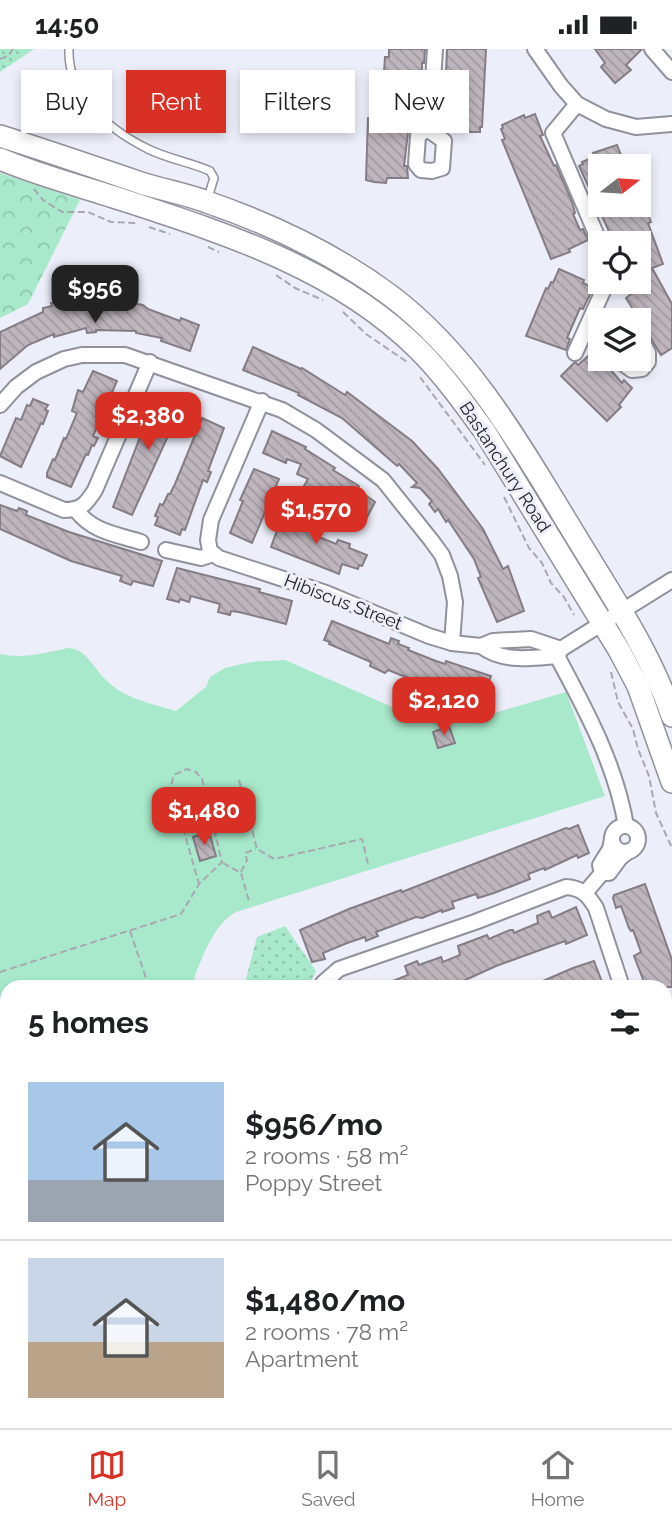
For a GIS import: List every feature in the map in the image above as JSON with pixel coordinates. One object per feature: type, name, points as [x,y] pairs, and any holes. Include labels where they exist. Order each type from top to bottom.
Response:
[{"type":"main road","name":"Bastanchury Road","points":[[0,135],[206,202],[313,248],[391,297],[425,327],[466,370],[503,418],[611,616],[672,782]]},
{"type":"main road","name":"Bastanchury Road","points":[[0,159],[274,254],[328,282],[380,317],[417,348],[464,403],[654,674],[672,716]]},
{"type":"street","points":[[434,70],[435,49]]},
{"type":"street","points":[[535,49],[577,104],[606,119],[636,127],[672,124]]},
{"type":"street","points":[[652,49],[672,72]]},
{"type":"street","points":[[577,104],[553,133],[595,231]]},
{"type":"street","points":[[575,353],[588,332]]},
{"type":"street","points":[[0,405],[16,387],[36,372],[64,359],[82,355],[125,355],[282,410],[316,430],[383,480],[442,555],[450,576],[455,602],[452,643]]},
{"type":"street","points":[[0,483],[64,510],[76,510],[86,505],[150,362]]},
{"type":"street","points":[[214,554],[210,551],[208,540],[211,520],[262,401]]},
{"type":"street","points":[[76,510],[86,522],[103,531],[141,542]]},
{"type":"street","name":"Hibiscus Street","points":[[166,550],[201,558],[214,554],[219,558],[326,593],[452,643],[481,646],[498,656],[559,652]]},
{"type":"street","points":[[626,826],[621,797],[591,718],[559,652],[611,616],[672,580]]},
{"type":"street","points":[[514,657],[511,646],[515,639]]},
{"type":"street","name":"Hibiscus Street","points":[[481,646],[493,641],[515,639],[540,641],[559,652]]},
{"type":"street","points":[[585,893],[602,873],[609,873],[620,858],[637,845],[634,830],[626,826],[617,829],[610,849],[600,865],[602,873]]},
{"type":"street","points":[[612,839],[619,851],[629,851]]},
{"type":"street","points":[[326,980],[339,969],[566,887],[578,888],[585,893],[599,916],[620,980]]},
{"type":"lane","points":[[69,49],[68,64],[82,98],[114,129],[150,150],[210,171],[214,178],[206,202]]},
{"type":"path","points":[[0,59],[8,56],[13,49]]},
{"type":"path","points":[[32,186],[43,200],[62,212],[88,212],[111,222],[139,223],[172,234]]},
{"type":"path","points":[[204,246],[226,253]]},
{"type":"path","points":[[275,274],[295,288],[327,302]]},
{"type":"path","points":[[339,308],[366,334],[410,365]]},
{"type":"path","points":[[416,372],[489,470]]},
{"type":"path","points":[[503,493],[529,548],[542,563],[551,583],[564,597],[574,615]]},
{"type":"path","points":[[610,666],[618,702],[634,729],[649,776],[656,813],[672,848]]},
{"type":"path","points":[[200,884],[171,790],[172,778],[182,770],[196,772],[202,779],[222,862],[241,873]]},
{"type":"path","points":[[239,780],[257,849],[274,859],[362,839],[368,864]]},
{"type":"path","points":[[249,901],[241,873],[247,860],[245,853],[257,849]]},
{"type":"path","points":[[0,972],[181,914],[200,884],[222,862]]},
{"type":"path","points":[[130,930],[146,978]]},
{"type":"green space","points":[[0,49],[34,49],[0,72]]},
{"type":"green space","points":[[0,173],[80,200],[28,304],[0,318]]},
{"type":"green space","points":[[68,648],[80,651],[112,686],[120,691],[176,711],[206,687],[210,677],[225,668],[251,662],[285,660],[399,710],[471,720],[566,692],[605,796],[236,912],[215,932],[195,980],[0,980],[0,654],[26,656]]},
{"type":"green space","points":[[285,926],[316,971],[312,980],[246,980],[257,937]]},
{"type":"building","points":[[389,49],[425,49],[422,70],[384,70],[385,57],[389,57]]},
{"type":"building","points":[[447,49],[486,49],[480,132],[469,132],[469,70],[446,70]]},
{"type":"building","points":[[595,49],[642,49],[626,65],[631,70],[615,83],[601,67],[605,63]]},
{"type":"building","points":[[535,114],[543,135],[540,136],[572,202],[573,214],[580,230],[583,229],[588,240],[569,249],[570,252],[551,259],[502,140],[505,139],[502,125],[524,115],[525,118]]},
{"type":"building","points":[[368,118],[369,133],[408,133],[404,166],[407,166],[408,178],[387,178],[386,183],[366,180]]},
{"type":"building","points":[[617,145],[621,154],[593,154]]},
{"type":"building","points":[[588,160],[588,186],[579,166]]},
{"type":"building","points":[[602,217],[649,217],[651,222],[648,223],[651,231],[609,231]]},
{"type":"building","points":[[651,231],[663,264],[652,268],[672,304],[672,348],[661,355],[651,339],[651,308],[632,308],[626,298],[631,294],[651,294]]},
{"type":"building","points":[[559,269],[584,280],[583,283],[588,286],[590,294],[583,309],[580,308],[567,338],[570,339],[566,350],[526,336],[546,288],[553,283]]},
{"type":"building","points":[[64,300],[66,307],[118,301],[143,305],[180,321],[181,318],[199,325],[190,351],[161,341],[162,338],[136,331],[96,330],[87,333],[86,328],[54,337],[54,334],[28,345],[0,369],[0,332],[43,312],[43,308],[52,306],[51,303]]},
{"type":"building","points":[[253,347],[302,368],[345,395],[347,392],[412,441],[438,469],[483,529],[503,569],[508,566],[524,611],[497,622],[478,578],[481,577],[474,559],[448,520],[446,522],[438,509],[435,512],[429,504],[432,501],[420,488],[412,487],[417,483],[399,464],[397,466],[342,418],[298,395],[299,393],[243,370]]},
{"type":"building","points":[[588,356],[588,371],[612,371],[622,383],[624,380],[632,388],[619,405],[621,407],[607,421],[561,376],[575,362],[578,365]]},
{"type":"building","points":[[93,371],[117,381],[93,436],[98,438],[88,455],[86,454],[71,487],[47,477],[47,473],[77,413],[72,411],[78,390],[83,392]]},
{"type":"building","points":[[156,396],[187,408],[181,421],[177,420],[174,428],[172,427],[132,515],[113,507]]},
{"type":"building","points":[[33,399],[48,405],[45,410],[48,411],[21,467],[0,456],[16,418],[21,420],[27,405],[30,406]]},
{"type":"building","points":[[202,418],[224,428],[208,471],[211,472],[207,482],[203,480],[185,530],[182,529],[180,535],[155,525],[158,517],[155,516],[160,504],[163,505],[175,484]]},
{"type":"building","points":[[272,431],[306,447],[305,449],[335,468],[333,470],[359,486],[357,489],[375,502],[364,523],[316,490],[314,493],[304,486],[308,479],[297,474],[301,464],[287,459],[286,463],[263,453]]},
{"type":"building","points":[[254,469],[279,479],[252,543],[230,533],[243,501],[240,500]]},
{"type":"building","points":[[0,505],[17,511],[19,508],[27,511],[26,515],[69,532],[162,561],[153,586],[133,581],[131,585],[120,581],[122,576],[71,561],[0,529]]},
{"type":"building","points":[[317,515],[326,519],[319,537],[336,544],[338,540],[350,544],[349,548],[367,555],[362,566],[359,565],[358,569],[342,564],[339,574],[271,547],[282,517],[311,531]]},
{"type":"building","points":[[177,568],[260,589],[259,592],[292,601],[286,624],[239,612],[231,611],[230,615],[218,612],[220,604],[191,596],[189,602],[167,599]]},
{"type":"building","points":[[332,621],[389,644],[391,638],[399,641],[398,644],[409,648],[408,650],[436,661],[445,664],[446,661],[491,676],[482,700],[460,692],[458,698],[447,694],[446,696],[388,670],[385,673],[370,666],[371,662],[324,640]]},
{"type":"building","points":[[449,726],[455,743],[438,748],[433,732]]},
{"type":"building","points":[[578,825],[589,853],[528,874],[530,879],[494,893],[478,898],[476,894],[452,902],[454,908],[422,918],[416,917],[376,932],[378,936],[366,941],[365,937],[347,943],[323,953],[325,959],[312,962],[300,930],[349,909],[401,890],[402,892]]},
{"type":"building","points":[[209,832],[216,856],[200,861],[193,837]]},
{"type":"building","points":[[645,884],[672,960],[672,980],[643,980],[634,956],[641,952],[621,906],[616,908],[614,895]]},
{"type":"building","points":[[576,907],[587,935],[496,966],[465,980],[396,980],[408,975],[405,966],[417,961],[419,965],[441,957],[443,962],[460,955],[458,946],[487,935],[489,939],[510,930],[514,933],[538,923],[537,916],[549,911],[552,918]]},
{"type":"building","points":[[594,961],[601,980],[545,980]]}]
